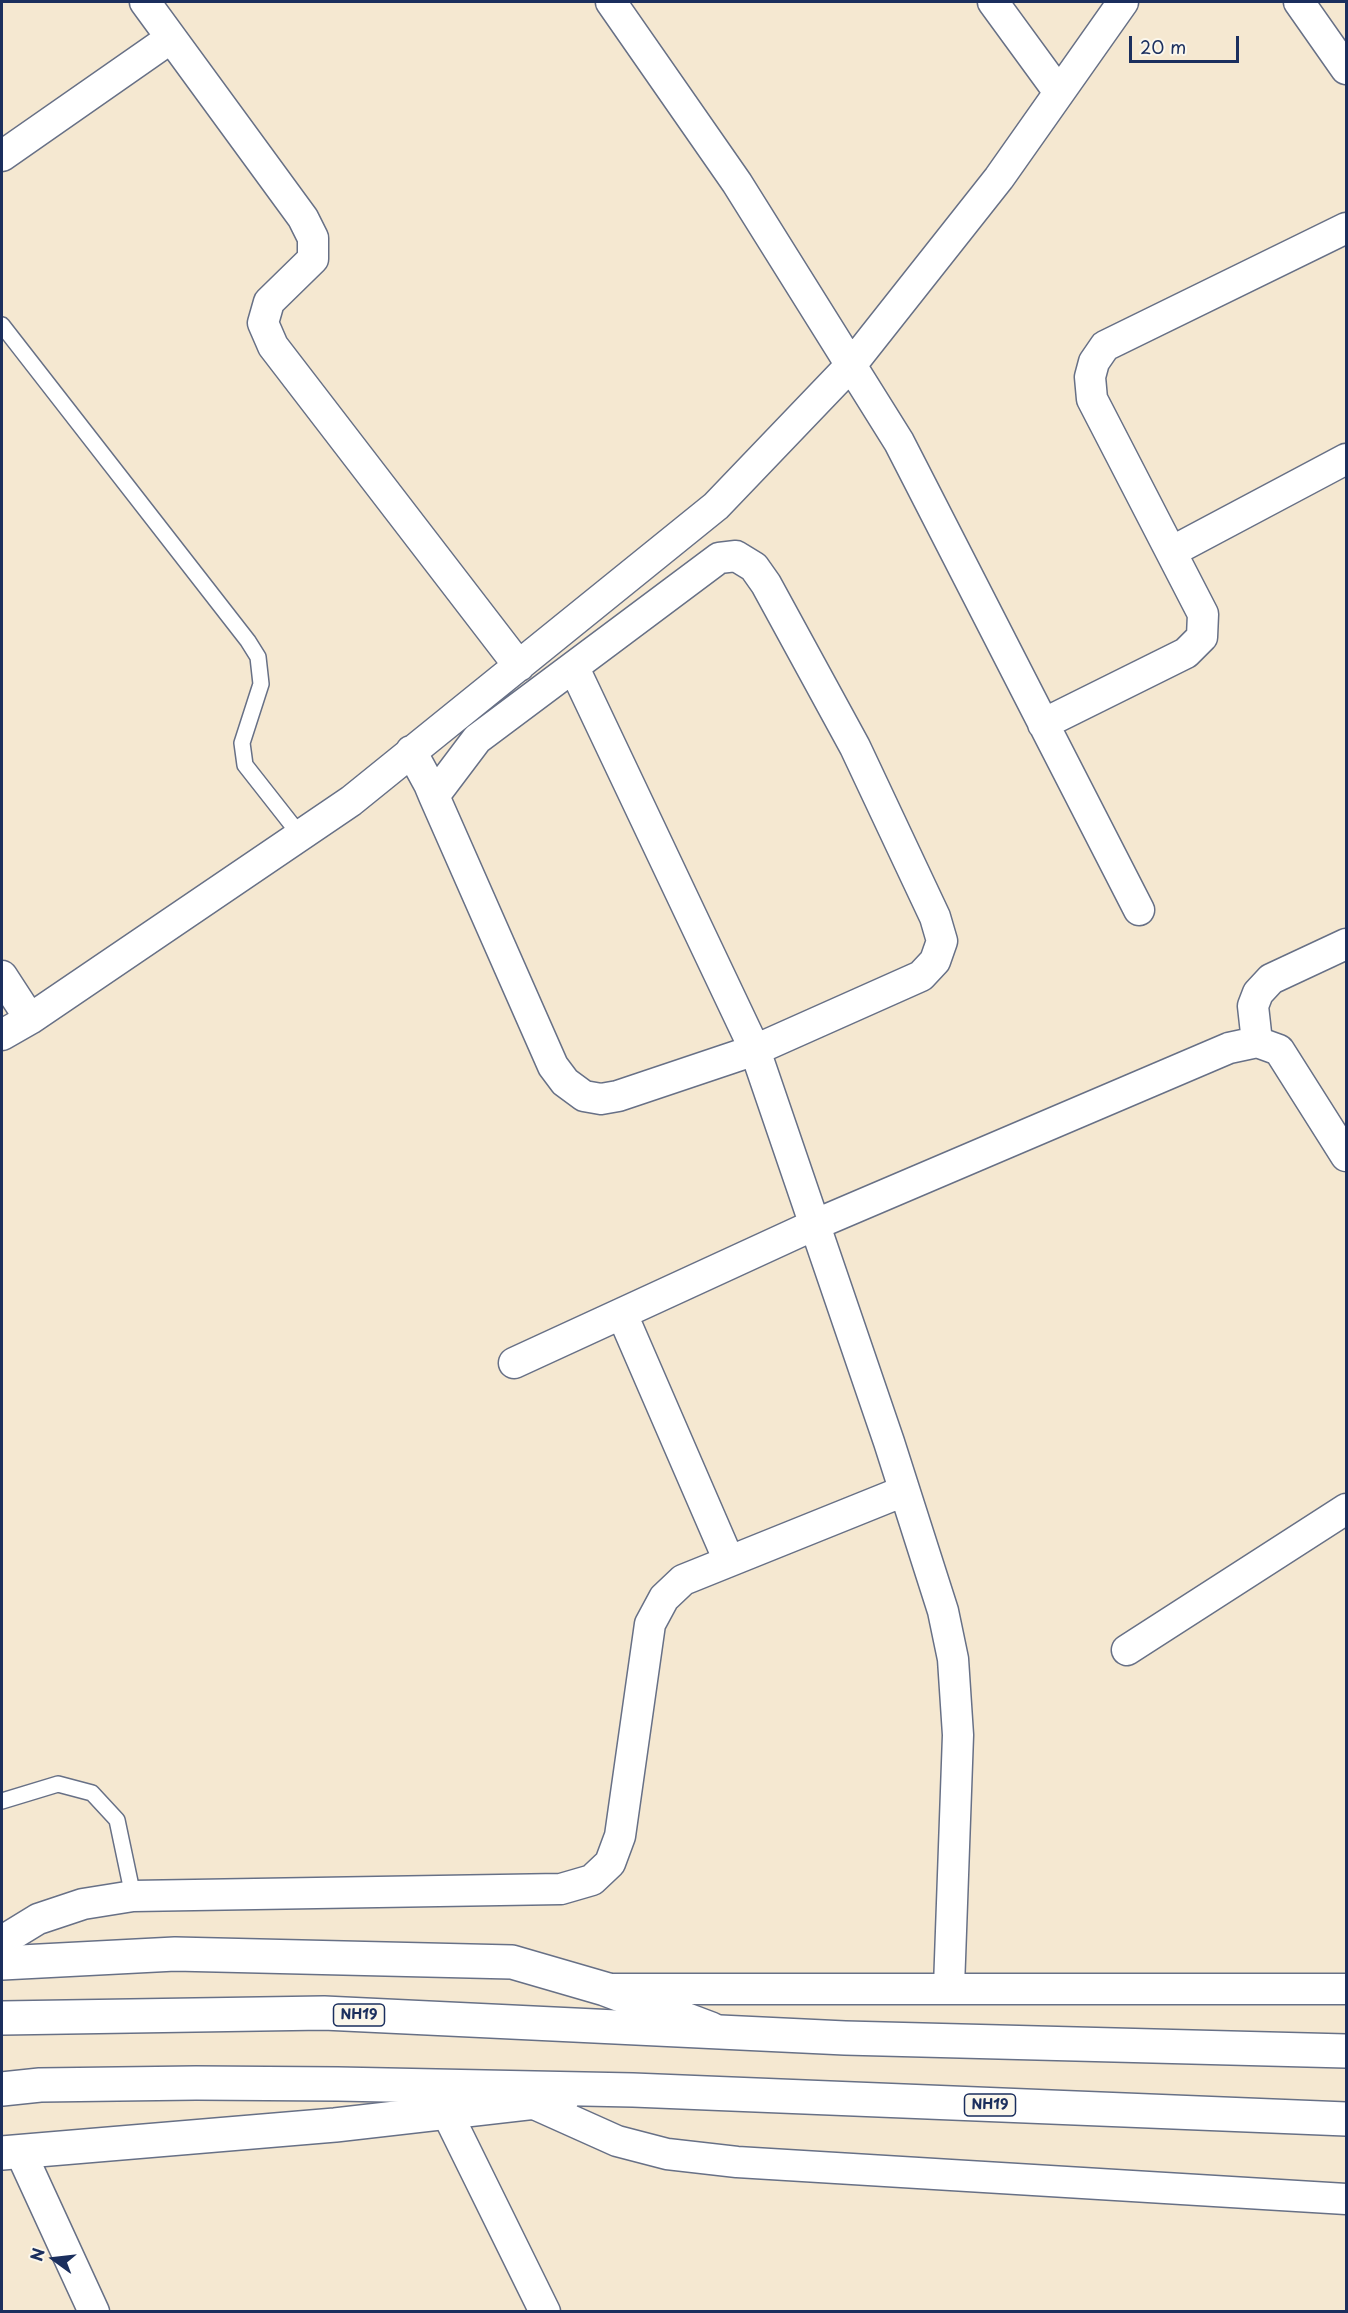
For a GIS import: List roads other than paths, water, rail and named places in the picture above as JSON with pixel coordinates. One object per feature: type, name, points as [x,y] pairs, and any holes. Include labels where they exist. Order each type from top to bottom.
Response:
[{"type":"main road","points":[[2,1963],[175,1954],[513,1962],[606,1989],[716,2031]]},
{"type":"main road","name":"NH19","points":[[2,2018],[324,2013],[857,2038],[1347,2051]]},
{"type":"main road","name":"NH19","points":[[2,2089],[40,2085],[196,2083],[633,2091],[1347,2119]]},
{"type":"main road","points":[[11,2152],[447,2113],[633,2091]]},
{"type":"street","points":[[145,2],[303,218],[313,238],[313,259],[269,302],[263,322],[273,346],[519,666]]},
{"type":"street","points":[[611,2],[737,183],[858,373],[899,442],[1139,910]]},
{"type":"street","points":[[993,2],[1058,91]]},
{"type":"street","points":[[1299,2],[1346,69]]},
{"type":"street","points":[[423,773],[519,666],[716,506],[858,373],[999,178],[1118,4]]},
{"type":"street","points":[[2,156],[171,38]]},
{"type":"street","points":[[1043,724],[1186,653],[1202,637],[1203,614],[1092,399],[1090,376],[1094,362],[1105,346],[1347,228]]},
{"type":"street","points":[[1171,552],[1347,459]]},
{"type":"street","points":[[2,1035],[30,1019],[351,801],[423,773],[477,739],[574,669],[719,558],[736,555],[754,567],[766,585],[855,747],[935,916],[942,942],[936,961],[921,976],[755,1050],[601,1099],[584,1096],[565,1082],[553,1066],[423,773]]},
{"type":"street","points":[[574,669],[755,1050],[943,1611],[953,1659],[957,1698],[949,1987]]},
{"type":"street","points":[[1257,1042],[1254,1006],[1258,993],[1271,979],[1347,944]]},
{"type":"street","points":[[2,976],[30,1019]]},
{"type":"street","points":[[514,1363],[814,1225],[1125,1090],[1228,1048],[1257,1042],[1279,1050],[1347,1156]]},
{"type":"street","points":[[622,1314],[729,1561]]},
{"type":"street","points":[[2,1941],[38,1919],[83,1905],[133,1896],[561,1889],[592,1880],[610,1863],[620,1836],[650,1624],[664,1598],[683,1580],[904,1491]]},
{"type":"street","points":[[1127,1650],[1347,1509]]},
{"type":"street","points":[[606,1989],[949,1987],[1347,1989]]},
{"type":"street","points":[[531,2102],[617,2141],[667,2154],[736,2162],[1347,2199]]},
{"type":"street","points":[[447,2113],[545,2312]]},
{"type":"street","points":[[11,2152],[94,2312]]},
{"type":"lane","points":[[2,325],[248,641],[258,657],[261,684],[242,743],[244,765],[300,835]]},
{"type":"lane","points":[[2,1801],[58,1784],[92,1793],[117,1820],[133,1896]]}]
